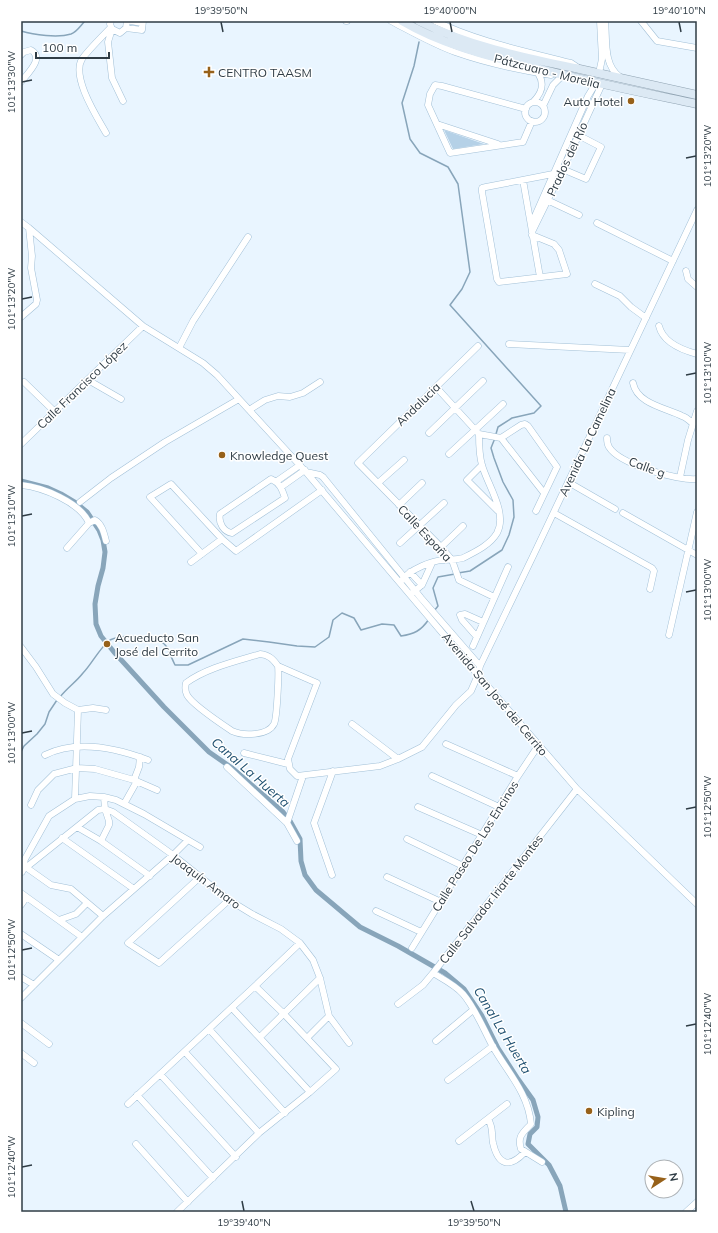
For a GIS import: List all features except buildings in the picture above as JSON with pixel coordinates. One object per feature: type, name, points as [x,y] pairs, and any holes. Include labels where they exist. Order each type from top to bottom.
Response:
[{"type":"main road","name":"Pátzcuaro - Morelia","points":[[402,21],[434,29],[491,57],[599,84],[697,104]]},
{"type":"main road","points":[[419,21],[434,29],[479,46],[697,95]]},
{"type":"street","points":[[126,28],[127,21]]},
{"type":"street","points":[[131,21],[142,24]]},
{"type":"street","points":[[391,21],[432,43],[454,52],[483,61],[538,73],[573,78]]},
{"type":"street","points":[[600,21],[604,53],[612,70],[622,78]]},
{"type":"street","points":[[599,73],[604,53],[605,21]]},
{"type":"street","points":[[641,21],[657,41],[697,48]]},
{"type":"street","points":[[111,26],[120,33],[126,28],[142,24]]},
{"type":"street","points":[[434,29],[448,24],[494,43],[571,63],[580,69]]},
{"type":"street","points":[[111,26],[108,42],[112,78],[123,101]]},
{"type":"street","points":[[106,133],[87,99],[79,73],[79,67],[82,59],[111,26]]},
{"type":"street","points":[[21,55],[24,52],[31,50],[35,52],[37,58],[36,63],[21,82]]},
{"type":"street","points":[[526,109],[541,92],[542,88],[538,73]]},
{"type":"street","points":[[543,106],[554,85],[561,77]]},
{"type":"street","points":[[532,234],[554,244],[559,250],[567,274],[499,282],[482,188],[553,174],[560,168],[588,96],[599,84]]},
{"type":"street","name":"Prados del Río","points":[[532,234],[560,168],[578,135],[599,84]]},
{"type":"street","points":[[526,109],[435,85],[430,94],[428,105],[450,153],[523,142],[532,121]]},
{"type":"street","points":[[526,109],[527,118],[532,121],[538,121],[543,117],[545,112],[543,106],[537,102],[533,102]]},
{"type":"street","points":[[437,124],[500,145]]},
{"type":"street","points":[[560,168],[586,179],[601,147],[578,135]]},
{"type":"street","points":[[531,225],[546,199],[553,174]]},
{"type":"street","points":[[523,180],[540,277]]},
{"type":"street","points":[[546,199],[579,215]]},
{"type":"street","name":"Avenida La Camelina","points":[[303,776],[380,766],[422,747],[456,705],[471,691],[480,666],[697,210]]},
{"type":"street","name":"Avenida San José del Cerrito","points":[[21,222],[143,326],[203,363],[217,375],[304,469],[435,619],[480,666]]},
{"type":"street","points":[[597,224],[673,261]]},
{"type":"street","points":[[21,317],[36,304],[31,268],[32,256],[29,228]]},
{"type":"street","points":[[179,348],[193,321],[248,237]]},
{"type":"street","points":[[686,271],[688,279],[697,287]]},
{"type":"street","points":[[595,284],[620,296],[631,307],[646,318]]},
{"type":"street","name":"Calle Francisco López","points":[[21,444],[143,326]]},
{"type":"street","points":[[659,326],[662,334],[676,347],[697,354]]},
{"type":"street","points":[[509,344],[630,350]]},
{"type":"street","name":"Andalucia","points":[[358,463],[478,346]]},
{"type":"street","points":[[88,380],[121,399]]},
{"type":"street","points":[[429,433],[483,381]]},
{"type":"street","points":[[24,382],[55,412]]},
{"type":"street","points":[[249,410],[265,400],[278,396],[290,396],[303,393],[320,382]]},
{"type":"street","points":[[633,383],[634,388],[640,396],[657,406],[684,416],[692,423]]},
{"type":"street","points":[[436,387],[477,432],[487,436],[500,438],[521,425],[525,424],[528,426],[557,467],[536,511]]},
{"type":"street","points":[[80,502],[111,478],[165,442],[239,399]]},
{"type":"street","points":[[449,454],[477,432],[503,404]]},
{"type":"street","points":[[680,477],[692,423],[697,410]]},
{"type":"street","points":[[432,563],[444,560],[454,563],[489,542],[497,532],[500,521],[495,496],[482,465],[477,432]]},
{"type":"street","points":[[500,438],[544,493]]},
{"type":"street","name":"Calle g","points":[[607,438],[608,446],[612,451],[630,462],[657,473],[697,479]]},
{"type":"street","points":[[378,483],[404,460]]},
{"type":"street","name":"Calle España","points":[[358,463],[441,547],[454,563],[461,582],[494,597]]},
{"type":"street","points":[[482,465],[466,480],[498,511]]},
{"type":"street","points":[[277,481],[304,469]]},
{"type":"street","points":[[282,487],[304,469]]},
{"type":"street","name":"Avenida San José del Cerrito","points":[[304,469],[320,475],[323,478],[402,580]]},
{"type":"street","points":[[316,483],[316,478],[323,478]]},
{"type":"street","points":[[271,479],[277,481],[282,487],[285,498],[252,520],[232,533],[222,526],[219,519],[220,514],[271,479]]},
{"type":"street","points":[[568,482],[615,509]]},
{"type":"street","points":[[399,505],[422,483]]},
{"type":"street","points":[[202,554],[150,497],[171,484],[222,539],[236,551],[322,490]]},
{"type":"street","points":[[21,485],[41,489],[71,503],[92,521],[98,522],[101,526],[106,541]]},
{"type":"street","points":[[400,543],[444,503]]},
{"type":"street","points":[[669,636],[697,512]]},
{"type":"street","points":[[554,513],[652,568],[654,571],[650,588]]},
{"type":"street","points":[[623,513],[697,555]]},
{"type":"street","points":[[67,548],[92,521]]},
{"type":"street","points":[[441,547],[463,526]]},
{"type":"street","points":[[191,562],[222,539]]},
{"type":"street","name":"Calle España","points":[[402,580],[410,572],[432,563]]},
{"type":"street","name":"Calle España","points":[[413,592],[422,585],[432,563]]},
{"type":"street","points":[[473,646],[508,567]]},
{"type":"street","points":[[410,572],[422,585]]},
{"type":"street","points":[[477,637],[462,620],[460,615],[465,614],[483,622]]},
{"type":"street","name":"Avenida San José del Cerrito","points":[[435,619],[478,675],[538,746],[577,789],[697,904]]},
{"type":"street","points":[[21,647],[54,694],[65,703],[78,710],[93,708],[106,710]]},
{"type":"street","points":[[278,666],[275,722],[268,731],[257,733],[233,731],[193,702],[187,695],[185,688],[186,683],[192,679],[222,666],[260,654],[268,655],[278,666],[317,683],[288,759],[288,764],[293,773],[297,776],[303,776],[287,822]]},
{"type":"street","points":[[75,799],[78,746],[78,710]]},
{"type":"street","points":[[352,724],[398,759]]},
{"type":"street","points":[[446,744],[518,776]]},
{"type":"street","points":[[44,756],[55,750],[78,746],[97,747],[148,760]]},
{"type":"street","name":"Calle Paseo De Los Encinos","points":[[412,948],[538,746]]},
{"type":"street","points":[[244,753],[288,764]]},
{"type":"street","points":[[124,804],[136,781],[140,757]]},
{"type":"street","points":[[227,767],[287,822],[297,841]]},
{"type":"street","points":[[31,805],[38,790],[54,774],[76,768],[95,769],[136,781],[157,790]]},
{"type":"street","points":[[332,875],[314,823],[333,771]]},
{"type":"street","points":[[432,776],[499,807]]},
{"type":"street","name":"Calle Salvador Iriarte Montes","points":[[525,1152],[521,1149],[519,1142],[522,1135],[531,1124],[530,1110],[524,1097],[492,1046],[464,995],[435,970],[577,789]]},
{"type":"street","points":[[24,870],[25,859],[49,816],[75,799],[90,796],[104,796],[124,804],[200,847]]},
{"type":"street","points":[[101,841],[109,825],[104,796]]},
{"type":"street","points":[[418,807],[482,835]]},
{"type":"street","points":[[24,870],[98,810],[106,809]]},
{"type":"street","name":"Joaquín Amaro","points":[[106,809],[113,812],[173,856],[229,900],[281,929],[300,943],[313,960],[320,978],[329,1016],[349,1043]]},
{"type":"street","points":[[77,827],[101,841],[150,876]]},
{"type":"street","points":[[62,838],[134,889]]},
{"type":"street","points":[[407,839],[463,866]]},
{"type":"street","points":[[21,998],[103,916],[173,856],[188,840]]},
{"type":"street","points":[[24,870],[51,885],[70,889],[103,916]]},
{"type":"street","points":[[200,877],[128,943],[159,964],[229,900]]},
{"type":"street","points":[[387,877],[441,902]]},
{"type":"street","points":[[21,893],[82,937]]},
{"type":"street","points":[[21,905],[26,898]]},
{"type":"street","points":[[59,920],[76,914],[87,902]]},
{"type":"street","points":[[376,911],[421,932]]},
{"type":"street","points":[[21,934],[59,960]]},
{"type":"street","points":[[128,1104],[300,943]]},
{"type":"street","points":[[398,1004],[423,985],[435,970]]},
{"type":"street","points":[[21,977],[34,985]]},
{"type":"street","points":[[260,1037],[320,978]]},
{"type":"street","points":[[177,1212],[236,1157],[259,1133],[285,1113],[336,1069],[255,986]]},
{"type":"street","points":[[232,1008],[310,1092]]},
{"type":"street","points":[[436,1042],[473,1010]]},
{"type":"street","points":[[307,1038],[329,1016]]},
{"type":"street","points":[[21,1023],[49,1044]]},
{"type":"street","points":[[209,1029],[285,1113]]},
{"type":"street","points":[[448,1080],[492,1046]]},
{"type":"street","points":[[184,1052],[259,1133]]},
{"type":"street","points":[[21,1053],[34,1063]]},
{"type":"street","points":[[160,1074],[236,1157]]},
{"type":"street","points":[[137,1095],[213,1178]]},
{"type":"street","points":[[459,1141],[508,1104]]},
{"type":"street","points":[[488,1119],[493,1130],[493,1142],[495,1149],[498,1156],[504,1162],[509,1163],[525,1152],[542,1162]]},
{"type":"street","points":[[136,1144],[188,1202]]},
{"type":"street","points":[[686,1212],[697,1202]]},
{"type":"shaded area","points":[[444,130],[484,144],[453,149]]},
{"type":"waterway","points":[[21,31],[46,36],[60,36],[75,32],[85,21]]},
{"type":"waterway","points":[[419,42],[414,66],[402,103],[410,139],[420,153],[448,167],[458,184],[470,272],[462,289],[450,305],[541,406],[534,413],[512,418],[498,427],[496,434]]},
{"type":"waterway","points":[[458,573],[470,571],[502,550],[509,535],[514,517],[513,500],[503,482],[491,448],[495,438]]},
{"type":"waterway","name":"Canal La Huerta","points":[[21,481],[48,488],[61,494],[87,512],[99,530],[103,540],[105,552],[95,604],[96,624],[101,636],[164,707],[209,752],[232,768],[283,812],[300,839],[301,861],[305,875],[316,890],[360,927],[398,946],[445,973],[464,989],[482,1016],[498,1048],[533,1100],[538,1117],[537,1127],[530,1134],[528,1144],[549,1165],[560,1186],[566,1212]]},
{"type":"waterway","points":[[434,611],[438,606],[433,588],[438,577],[455,574]]},
{"type":"waterway","points":[[60,697],[86,670],[107,643],[116,638],[131,636],[148,638],[162,642],[166,646],[175,665],[188,665],[243,639],[315,647],[329,637],[333,620],[342,613],[354,618],[361,630],[382,624],[394,625],[401,636],[417,631],[429,619]]},
{"type":"waterway","points":[[21,752],[24,746],[45,724],[49,712],[57,700]]},
{"type":"place","name":"CENTRO TAASM","points":[[209,72]]},
{"type":"place","name":"Auto Hotel","points":[[631,101]]},
{"type":"place","name":"Knowledge Quest","points":[[222,455]]},
{"type":"place","name":"Acueducto San José del Cerrito","points":[[107,644]]},
{"type":"place","name":"Kipling","points":[[589,1111]]}]
